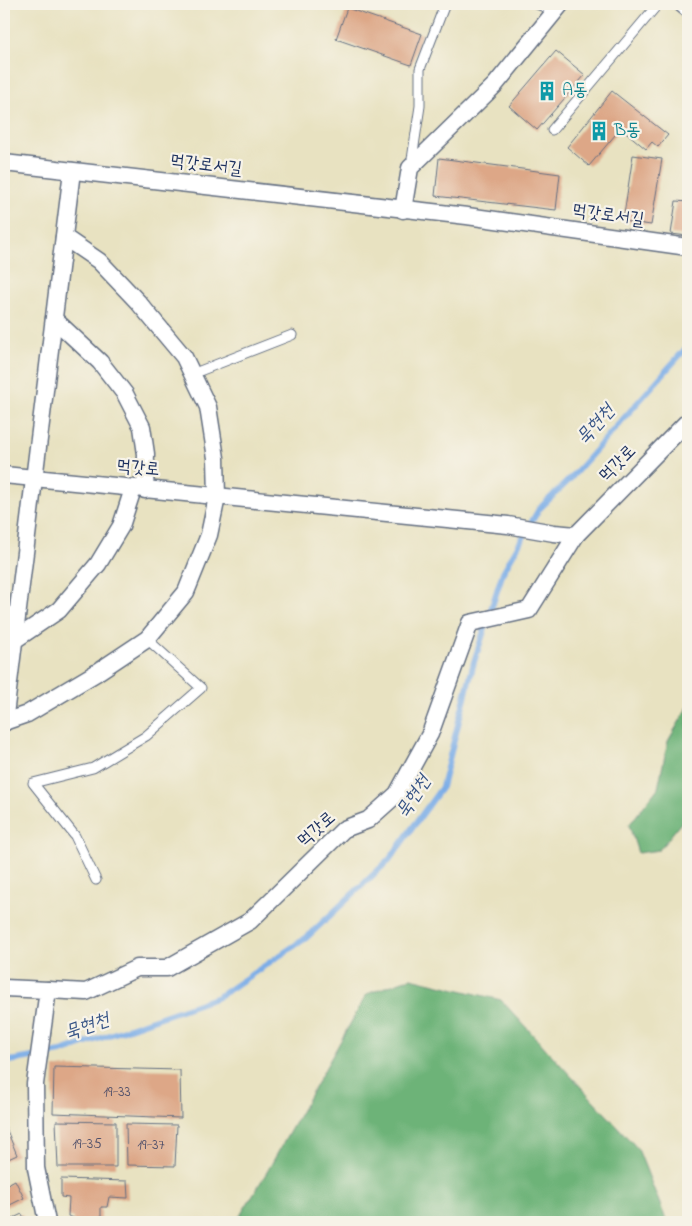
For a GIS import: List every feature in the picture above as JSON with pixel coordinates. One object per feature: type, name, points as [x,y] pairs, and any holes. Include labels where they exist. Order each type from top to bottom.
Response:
[{"type":"street","points":[[682,4],[688,9]]},
{"type":"street","points":[[404,210],[410,168],[495,85],[558,7]]},
{"type":"street","name":"먹갓로서길","points":[[4,163],[467,216],[688,247]]},
{"type":"street","points":[[64,237],[99,261],[138,302],[184,357],[208,407],[216,458],[217,497],[209,535],[186,592],[147,639],[89,678],[27,714],[4,723],[72,171]]},
{"type":"street","points":[[13,641],[59,610],[98,564],[121,526],[139,489],[146,454],[142,427],[125,394],[100,362],[54,318]]},
{"type":"street","name":"먹갓로","points":[[4,988],[86,992],[137,968],[167,968],[250,921],[344,829],[368,820],[397,794],[430,734],[470,624],[529,610],[576,535],[688,421]]},
{"type":"street","name":"먹갓로","points":[[4,475],[508,525],[576,535]]},
{"type":"street","points":[[47,1222],[36,1168],[35,1084],[48,990]]},
{"type":"lane","points":[[410,168],[420,106],[420,69],[445,4]]},
{"type":"lane","points":[[537,4],[558,7]]},
{"type":"lane","points":[[552,130],[658,4]]},
{"type":"lane","points":[[192,374],[292,335]]},
{"type":"lane","points":[[96,880],[75,836],[33,783],[93,768],[146,736],[201,688],[147,639]]},
{"type":"green space","points":[[688,707],[688,814],[659,850],[638,853],[629,825],[658,788],[668,741]]},
{"type":"green space","points":[[411,978],[501,1000],[638,1149],[667,1222],[236,1222],[267,1172],[367,994]]},
{"type":"building","points":[[347,8],[422,34],[411,65],[336,39]]},
{"type":"building","name":"A동","points":[[556,51],[585,75],[537,130],[509,106]]},
{"type":"building","name":"B동","points":[[612,91],[668,135],[658,147],[652,142],[646,149],[621,128],[589,166],[567,147]]},
{"type":"building","points":[[633,155],[662,159],[651,225],[623,221]]},
{"type":"building","points":[[439,158],[560,174],[556,210],[435,196]]},
{"type":"building","points":[[676,201],[688,202],[688,236],[671,234]]},
{"type":"building","points":[[54,1067],[180,1070],[181,1118],[53,1113]]},
{"type":"building","points":[[56,1121],[116,1122],[116,1167],[58,1167]]},
{"type":"building","points":[[4,1123],[17,1155],[4,1161]]},
{"type":"building","points":[[126,1124],[177,1125],[175,1166],[127,1165]]},
{"type":"building","points":[[61,1179],[127,1181],[128,1198],[109,1197],[107,1207],[101,1207],[101,1222],[74,1222],[74,1218],[68,1216],[69,1198],[61,1197]]},
{"type":"building","points":[[15,1180],[24,1198],[4,1208],[4,1186]]},
{"type":"building","points":[[22,1214],[26,1222],[5,1222]]},
{"type":"waterway","name":"묵현천","points":[[4,1062],[61,1052],[218,997],[306,938],[389,860],[442,787],[474,662],[503,572],[539,509],[569,480],[688,346]]},
{"type":"place","name":"A동","points":[[547,91]]},
{"type":"place","name":"B동","points":[[599,131]]}]
